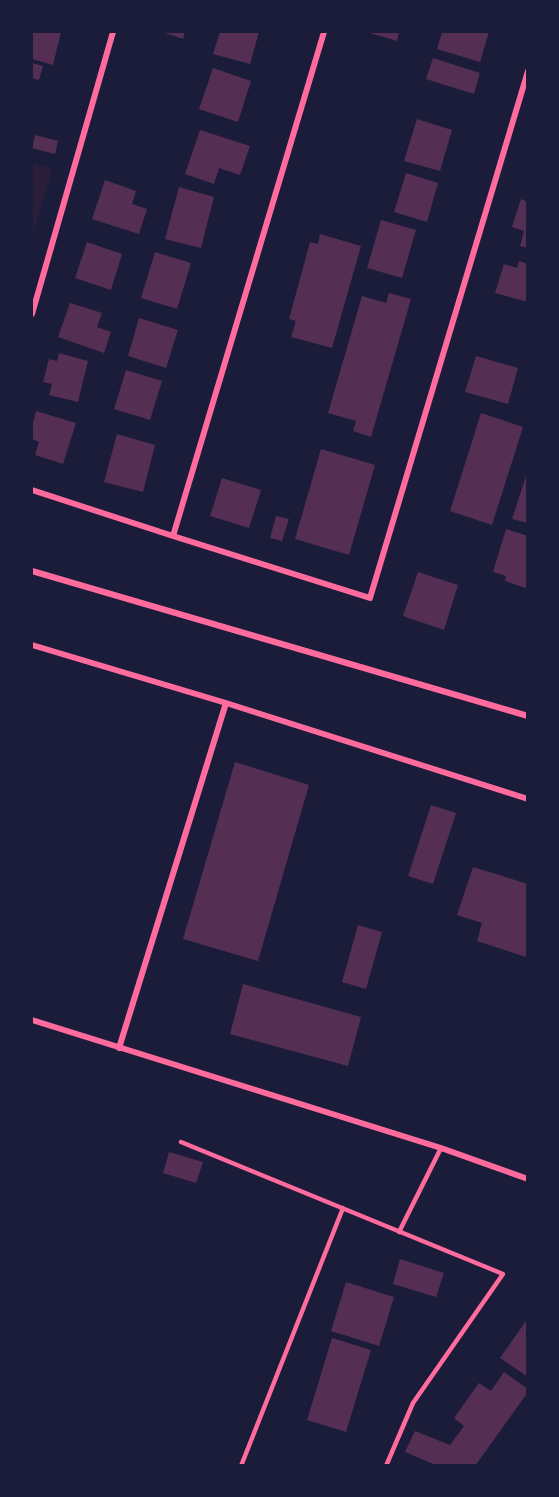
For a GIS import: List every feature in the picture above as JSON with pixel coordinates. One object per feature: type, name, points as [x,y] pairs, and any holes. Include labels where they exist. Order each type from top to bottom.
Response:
[{"type":"street","points":[[32,314],[113,32]]},
{"type":"street","points":[[173,536],[324,32]]},
{"type":"street","points":[[32,490],[370,598],[528,71]]},
{"type":"street","points":[[32,571],[528,717]]},
{"type":"street","points":[[32,645],[225,703],[528,799]]},
{"type":"street","points":[[119,1048],[225,703]]},
{"type":"street","points":[[32,1020],[441,1148],[528,1179]]},
{"type":"lane","points":[[181,1142],[503,1274],[413,1403],[386,1466]]},
{"type":"lane","points":[[399,1232],[441,1148]]},
{"type":"lane","points":[[242,1466],[343,1208]]},
{"type":"shaded area","points":[[32,163],[52,169],[32,238]]},
{"type":"building","points":[[32,32],[61,32],[53,65],[32,59]]},
{"type":"building","points":[[162,32],[185,32],[183,39]]},
{"type":"building","points":[[220,32],[259,32],[250,64],[213,54]]},
{"type":"building","points":[[367,32],[399,32],[397,41]]},
{"type":"building","points":[[442,32],[489,32],[480,62],[437,49]]},
{"type":"building","points":[[433,58],[480,73],[474,94],[426,79]]},
{"type":"building","points":[[32,63],[43,66],[39,80],[32,78]]},
{"type":"building","points":[[213,68],[251,81],[238,122],[199,109]]},
{"type":"building","points":[[417,119],[452,130],[440,171],[404,161]]},
{"type":"building","points":[[200,130],[250,146],[240,175],[219,168],[214,184],[185,174]]},
{"type":"building","points":[[35,135],[58,141],[55,154],[32,148]]},
{"type":"building","points":[[406,173],[438,183],[427,222],[394,212]]},
{"type":"building","points":[[105,180],[136,191],[132,204],[147,209],[139,234],[92,219]]},
{"type":"building","points":[[179,187],[214,197],[201,248],[165,239]]},
{"type":"building","points":[[521,199],[528,202],[528,248],[520,246],[524,231],[512,227]]},
{"type":"building","points":[[381,220],[416,230],[402,278],[367,268]]},
{"type":"building","points":[[320,234],[361,246],[332,348],[291,337],[296,321],[289,319],[310,242],[318,244]]},
{"type":"building","points":[[87,242],[122,254],[111,290],[75,278]]},
{"type":"building","points":[[155,252],[191,263],[177,309],[141,298]]},
{"type":"building","points":[[519,261],[528,264],[528,302],[495,293],[504,264],[517,268]]},
{"type":"building","points":[[389,293],[411,299],[371,437],[353,431],[356,421],[328,413],[362,296],[386,303]]},
{"type":"building","points":[[70,303],[102,313],[97,327],[111,332],[104,353],[58,337]]},
{"type":"building","points":[[139,318],[178,330],[166,368],[128,356]]},
{"type":"building","points":[[59,353],[88,361],[78,402],[49,395],[52,384],[43,382],[49,359],[57,361]]},
{"type":"building","points":[[476,356],[518,368],[508,404],[465,392]]},
{"type":"building","points":[[126,370],[162,381],[150,420],[114,409]]},
{"type":"building","points":[[36,411],[76,423],[63,464],[35,455],[39,442],[32,439],[32,426]]},
{"type":"building","points":[[481,413],[523,427],[492,525],[450,511]]},
{"type":"building","points":[[117,434],[155,445],[143,492],[104,482]]},
{"type":"building","points":[[321,449],[375,465],[349,555],[295,539]]},
{"type":"building","points":[[528,470],[528,523],[512,519]]},
{"type":"building","points":[[222,478],[261,490],[249,528],[210,516]]},
{"type":"building","points":[[276,516],[289,519],[282,541],[270,538]]},
{"type":"building","points":[[506,529],[528,536],[528,589],[505,581],[506,576],[493,572]]},
{"type":"building","points":[[418,572],[458,585],[444,630],[403,616]]},
{"type":"building","points":[[235,762],[309,785],[258,961],[183,939]]},
{"type":"building","points":[[431,805],[456,813],[433,884],[408,876]]},
{"type":"building","points":[[473,867],[528,884],[528,951],[526,957],[477,941],[482,923],[457,915]]},
{"type":"building","points":[[358,925],[382,932],[366,989],[342,982]]},
{"type":"building","points":[[243,984],[361,1017],[348,1066],[230,1034]]},
{"type":"building","points":[[169,1152],[203,1162],[196,1183],[163,1173]]},
{"type":"building","points":[[400,1259],[444,1273],[436,1297],[393,1284]]},
{"type":"building","points":[[346,1282],[394,1297],[379,1346],[331,1331]]},
{"type":"building","points":[[528,1318],[528,1377],[500,1358]]},
{"type":"building","points":[[332,1338],[371,1350],[346,1432],[307,1420]]},
{"type":"building","points":[[504,1372],[528,1389],[528,1392],[475,1466],[438,1466],[405,1452],[415,1431],[450,1445],[464,1426],[454,1418],[479,1383],[491,1391]]}]
